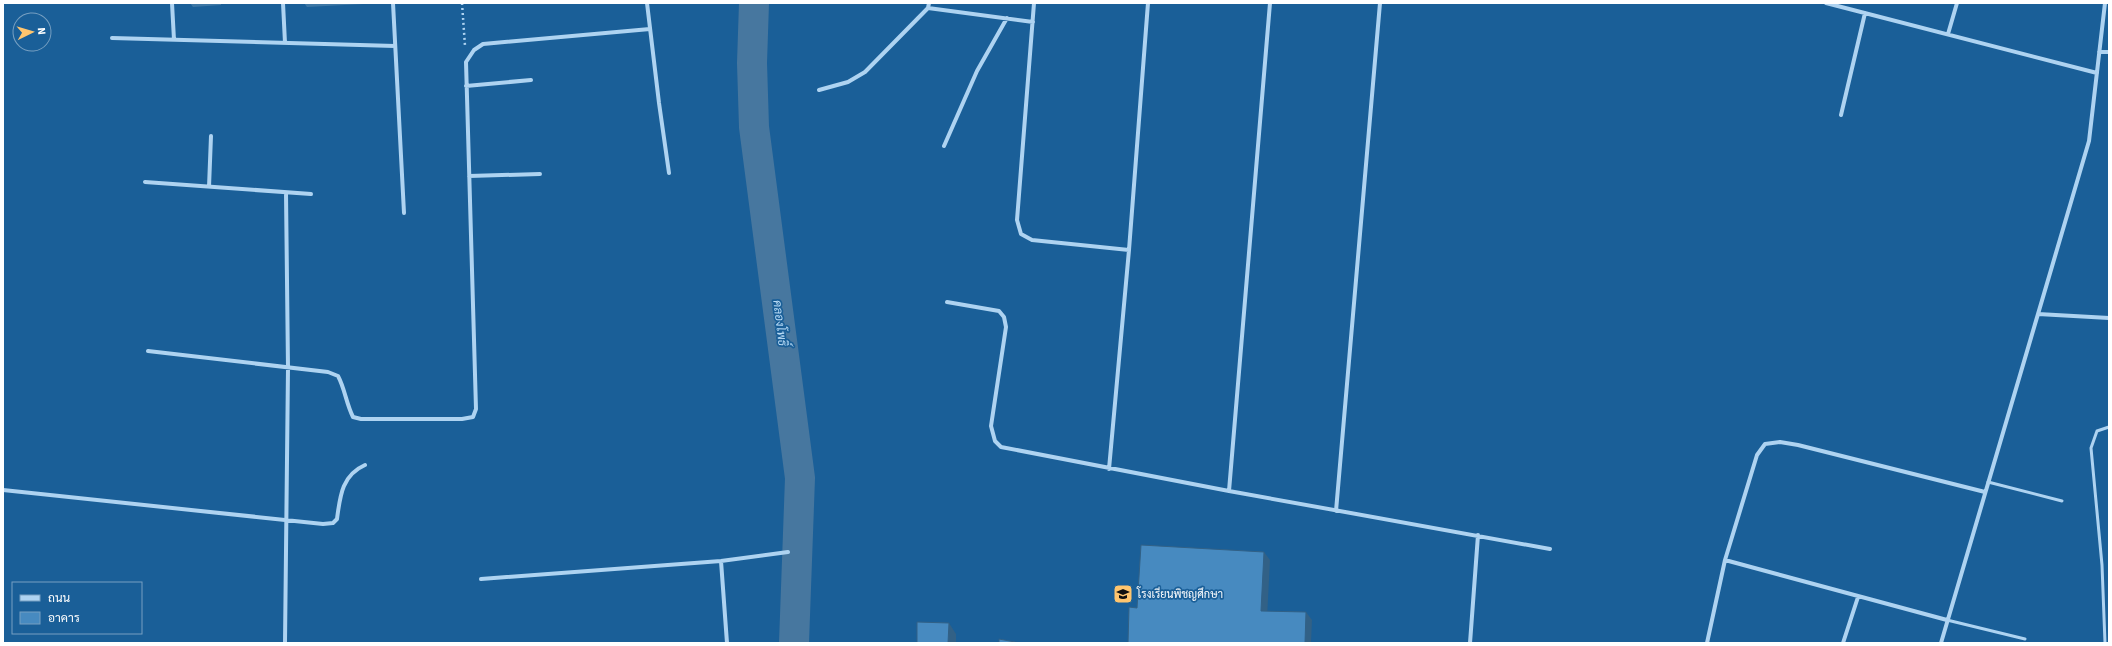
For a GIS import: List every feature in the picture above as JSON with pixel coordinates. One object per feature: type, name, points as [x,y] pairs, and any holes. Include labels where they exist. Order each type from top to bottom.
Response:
[{"type":"street","points":[[172,3],[174,40]]},
{"type":"street","points":[[283,3],[285,43]]},
{"type":"street","points":[[393,3],[404,213]]},
{"type":"street","points":[[647,3],[670,173]]},
{"type":"street","points":[[1034,3],[1017,220],[1021,234],[1032,240],[1129,250]]},
{"type":"street","points":[[1109,469],[1129,250],[1148,3]]},
{"type":"street","points":[[1229,491],[1270,3]]},
{"type":"street","points":[[1336,511],[1380,3]]},
{"type":"street","points":[[1826,3],[2097,73]]},
{"type":"street","points":[[1948,34],[1957,3]]},
{"type":"street","points":[[1941,643],[2089,141],[2105,3]]},
{"type":"street","points":[[819,90],[848,82],[864,72],[928,5],[1033,22]]},
{"type":"street","points":[[1841,115],[1865,13]]},
{"type":"street","points":[[944,146],[977,71],[1007,18]]},
{"type":"street","points":[[148,351],[328,372],[338,376],[343,385],[349,409],[353,417],[361,419],[462,420],[473,417],[476,409],[466,62],[474,50],[483,44],[650,29]]},
{"type":"street","points":[[112,38],[395,46]]},
{"type":"street","points":[[2099,52],[2109,52]]},
{"type":"street","points":[[466,86],[530,80]]},
{"type":"street","points":[[209,187],[211,136]]},
{"type":"street","points":[[469,176],[540,174]]},
{"type":"street","points":[[145,182],[311,194]]},
{"type":"street","points":[[285,643],[288,368],[286,193]]},
{"type":"street","points":[[947,302],[999,311],[1004,317],[1006,327],[991,426],[995,441],[1001,446],[1109,469],[1550,549]]},
{"type":"street","points":[[2038,314],[2109,318]]},
{"type":"street","points":[[1707,643],[1725,560],[1757,455],[1765,444],[1780,442],[1798,445],[1985,492]]},
{"type":"street","points":[[3,490],[286,522],[323,524],[333,523],[337,519],[343,486],[354,470],[365,465]]},
{"type":"street","points":[[1470,643],[1478,535]]},
{"type":"street","points":[[481,579],[721,561],[788,552]]},
{"type":"street","points":[[1725,560],[1947,620]]},
{"type":"street","points":[[721,561],[727,643]]},
{"type":"street","points":[[1843,643],[1858,597]]},
{"type":"lane","points":[[2105,643],[2102,565],[2091,448],[2097,431],[2109,427]]},
{"type":"lane","points":[[1988,482],[2062,501]]},
{"type":"lane","points":[[1947,620],[2025,639]]},
{"type":"path","points":[[462,3],[466,62]]},
{"type":"building","points":[[1141,545],[1264,552],[1261,611],[1306,612],[1305,643],[1128,643],[1129,607],[1137,608]]},
{"type":"building","points":[[917,622],[949,623],[948,643],[917,643]]},
{"type":"building","points":[[999,639],[1020,643],[999,643]]},
{"type":"waterway","name":"คลองโพธิ์","points":[[754,3],[752,63],[754,127],[800,478],[794,643]]},
{"type":"place","name":"โรงเรียนพิชญศึกษา","points":[[1123,594]]}]
